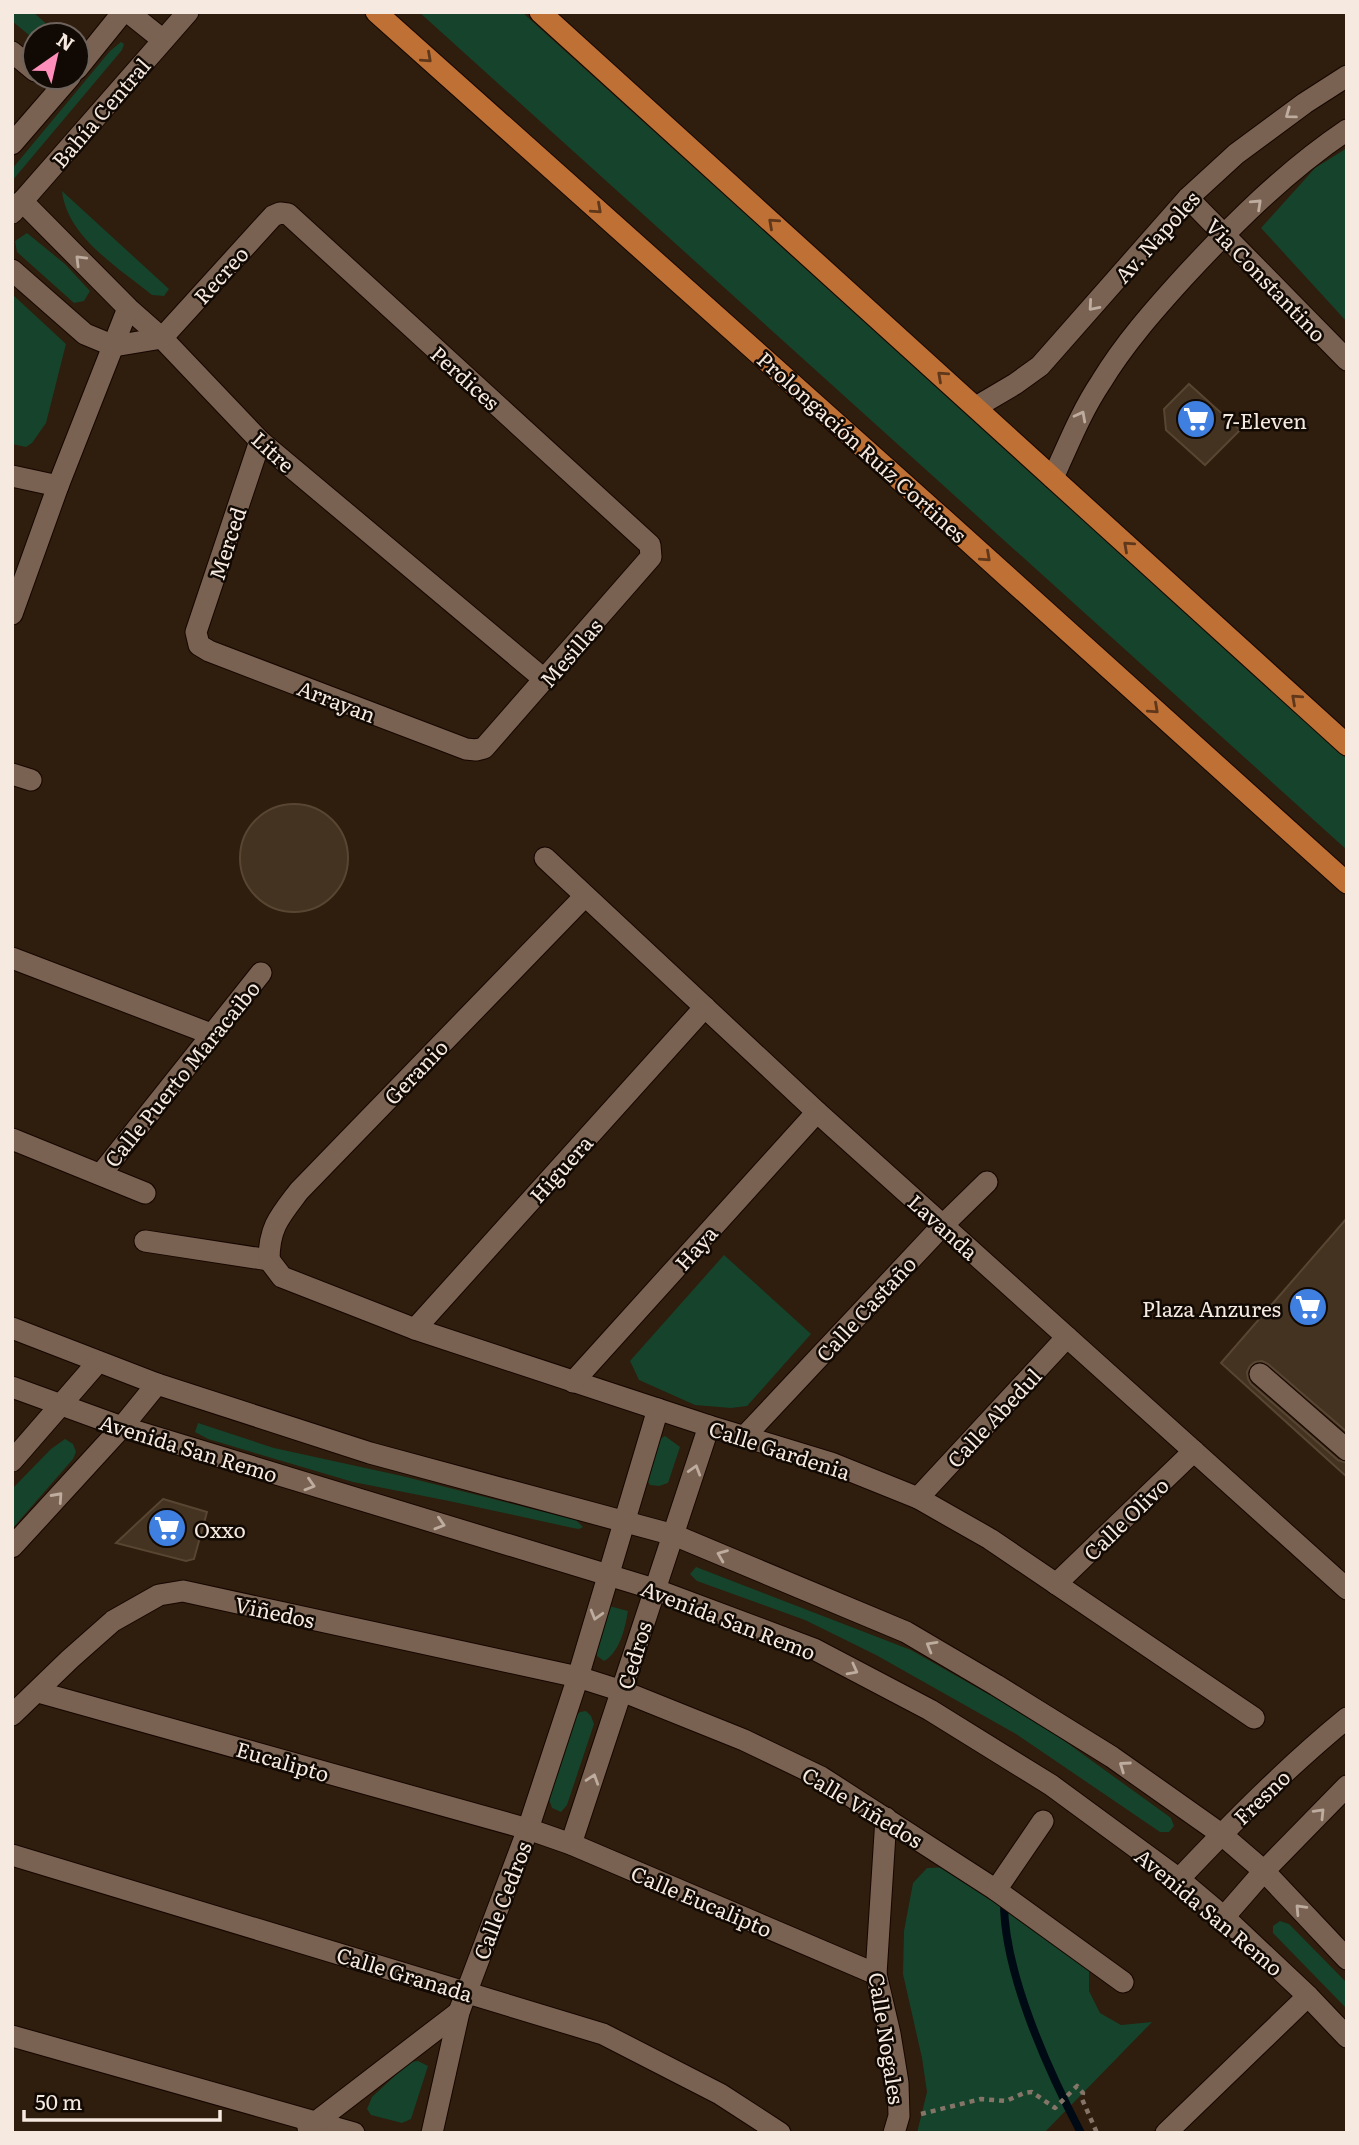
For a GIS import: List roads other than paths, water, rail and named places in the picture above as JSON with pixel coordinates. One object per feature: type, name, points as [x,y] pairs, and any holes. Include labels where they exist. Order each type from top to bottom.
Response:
[{"type":"main road","name":"Prolongación Ruíz Cortines","points":[[376,12],[950,524],[1347,883]]},
{"type":"main road","points":[[540,12],[1347,745]]},
{"type":"street","points":[[91,53],[126,12],[163,40]]},
{"type":"street","name":"Bahía Central","points":[[17,207],[188,12]]},
{"type":"street","name":"Av. Napoles","points":[[976,407],[1040,366],[1188,198],[1236,153],[1347,76]]},
{"type":"street","points":[[17,130],[57,91]]},
{"type":"street","points":[[1053,478],[1080,418],[1102,380],[1145,321],[1223,234],[1278,184],[1347,130]]},
{"type":"street","name":"Via Constantino","points":[[1188,198],[1347,360]]},
{"type":"street","name":"Litre","points":[[17,207],[162,338],[260,440],[545,680]]},
{"type":"street","name":"Recreo","points":[[162,338],[273,216],[280,212]]},
{"type":"street","name":"Perdices","points":[[280,212],[288,214],[650,545]]},
{"type":"street","points":[[12,270],[85,334],[114,346],[162,338]]},
{"type":"street","points":[[12,614],[58,486],[128,308]]},
{"type":"street","name":"Merced","points":[[199,645],[196,632],[260,440]]},
{"type":"street","points":[[12,476],[58,486]]},
{"type":"street","name":"Mesillas","points":[[476,750],[484,748],[647,564],[651,557],[650,545]]},
{"type":"street","name":"Arrayan","points":[[199,645],[221,656],[440,740],[476,750]]},
{"type":"street","name":"Lavanda","points":[[545,858],[817,1112],[1347,1589]]},
{"type":"street","name":"Geranio","points":[[269,1260],[269,1239],[274,1227],[299,1191],[585,896]]},
{"type":"street","points":[[12,958],[211,1034]]},
{"type":"street","name":"Calle Puerto Maracaibo","points":[[101,1174],[261,973]]},
{"type":"street","name":"Higuera","points":[[415,1329],[705,1007]]},
{"type":"street","name":"Haya","points":[[573,1382],[817,1112]]},
{"type":"street","points":[[12,1139],[145,1193]]},
{"type":"street","name":"Calle Castaño","points":[[745,1436],[943,1224],[987,1182]]},
{"type":"street","points":[[145,1241],[269,1260]]},
{"type":"street","name":"Calle Gardenia","points":[[269,1260],[282,1277],[415,1329],[709,1426],[831,1463],[918,1498],[990,1539],[1254,1718]]},
{"type":"street","points":[[12,1328],[157,1384],[370,1453],[674,1535],[906,1632],[1112,1757],[1221,1834],[1264,1871],[1347,1959]]},
{"type":"street","name":"Calle Abedul","points":[[918,1498],[1068,1336]]},
{"type":"street","points":[[12,1461],[99,1362]]},
{"type":"street","points":[[1260,1374],[1347,1450]]},
{"type":"street","points":[[12,1547],[122,1427],[157,1384]]},
{"type":"street","name":"Avenida San Remo","points":[[12,1387],[122,1427],[654,1589],[814,1649],[930,1710],[1051,1785],[1179,1879],[1224,1917],[1308,1996],[1347,2037]]},
{"type":"street","points":[[528,1829],[578,1678],[657,1409]]},
{"type":"street","name":"Cedros","points":[[571,1844],[709,1426]]},
{"type":"street","name":"Calle Olivo","points":[[1056,1584],[1194,1451]]},
{"type":"street","name":"Viñedos","points":[[12,1715],[113,1621],[159,1595],[183,1591],[578,1678]]},
{"type":"street","name":"Calle Viñedos","points":[[578,1678],[622,1691],[744,1740],[821,1777],[996,1890],[1123,1982]]},
{"type":"street","name":"Eucalipto","points":[[38,1692],[528,1829]]},
{"type":"street","name":"Fresno","points":[[1179,1879],[1221,1834],[1347,1718]]},
{"type":"street","points":[[1224,1917],[1264,1871],[1347,1786]]},
{"type":"street","name":"Calle Nogales","points":[[886,1818],[876,1974],[898,2083],[897,2124]]},
{"type":"street","points":[[996,1890],[1043,1821]]},
{"type":"street","name":"Calle Eucalipto","points":[[528,1829],[571,1844],[876,1974]]},
{"type":"street","name":"Calle Cedros","points":[[432,2133],[459,2012],[528,1829]]},
{"type":"street","name":"Calle Granada","points":[[12,1855],[603,2034],[720,2094],[780,2133]]},
{"type":"street","points":[[1167,2133],[1308,1996]]},
{"type":"street","points":[[309,2128],[459,2012]]},
{"type":"street","points":[[12,2036],[309,2128],[354,2133]]},
{"type":"waterway","points":[[1004,1900],[1011,1958],[1019,1988],[1042,2050],[1081,2133]]},
{"type":"place","name":"7-Eleven","points":[[1196,419]]},
{"type":"place","name":"Plaza Anzures","points":[[1308,1307]]},
{"type":"place","name":"Oxxo","points":[[167,1528]]}]
